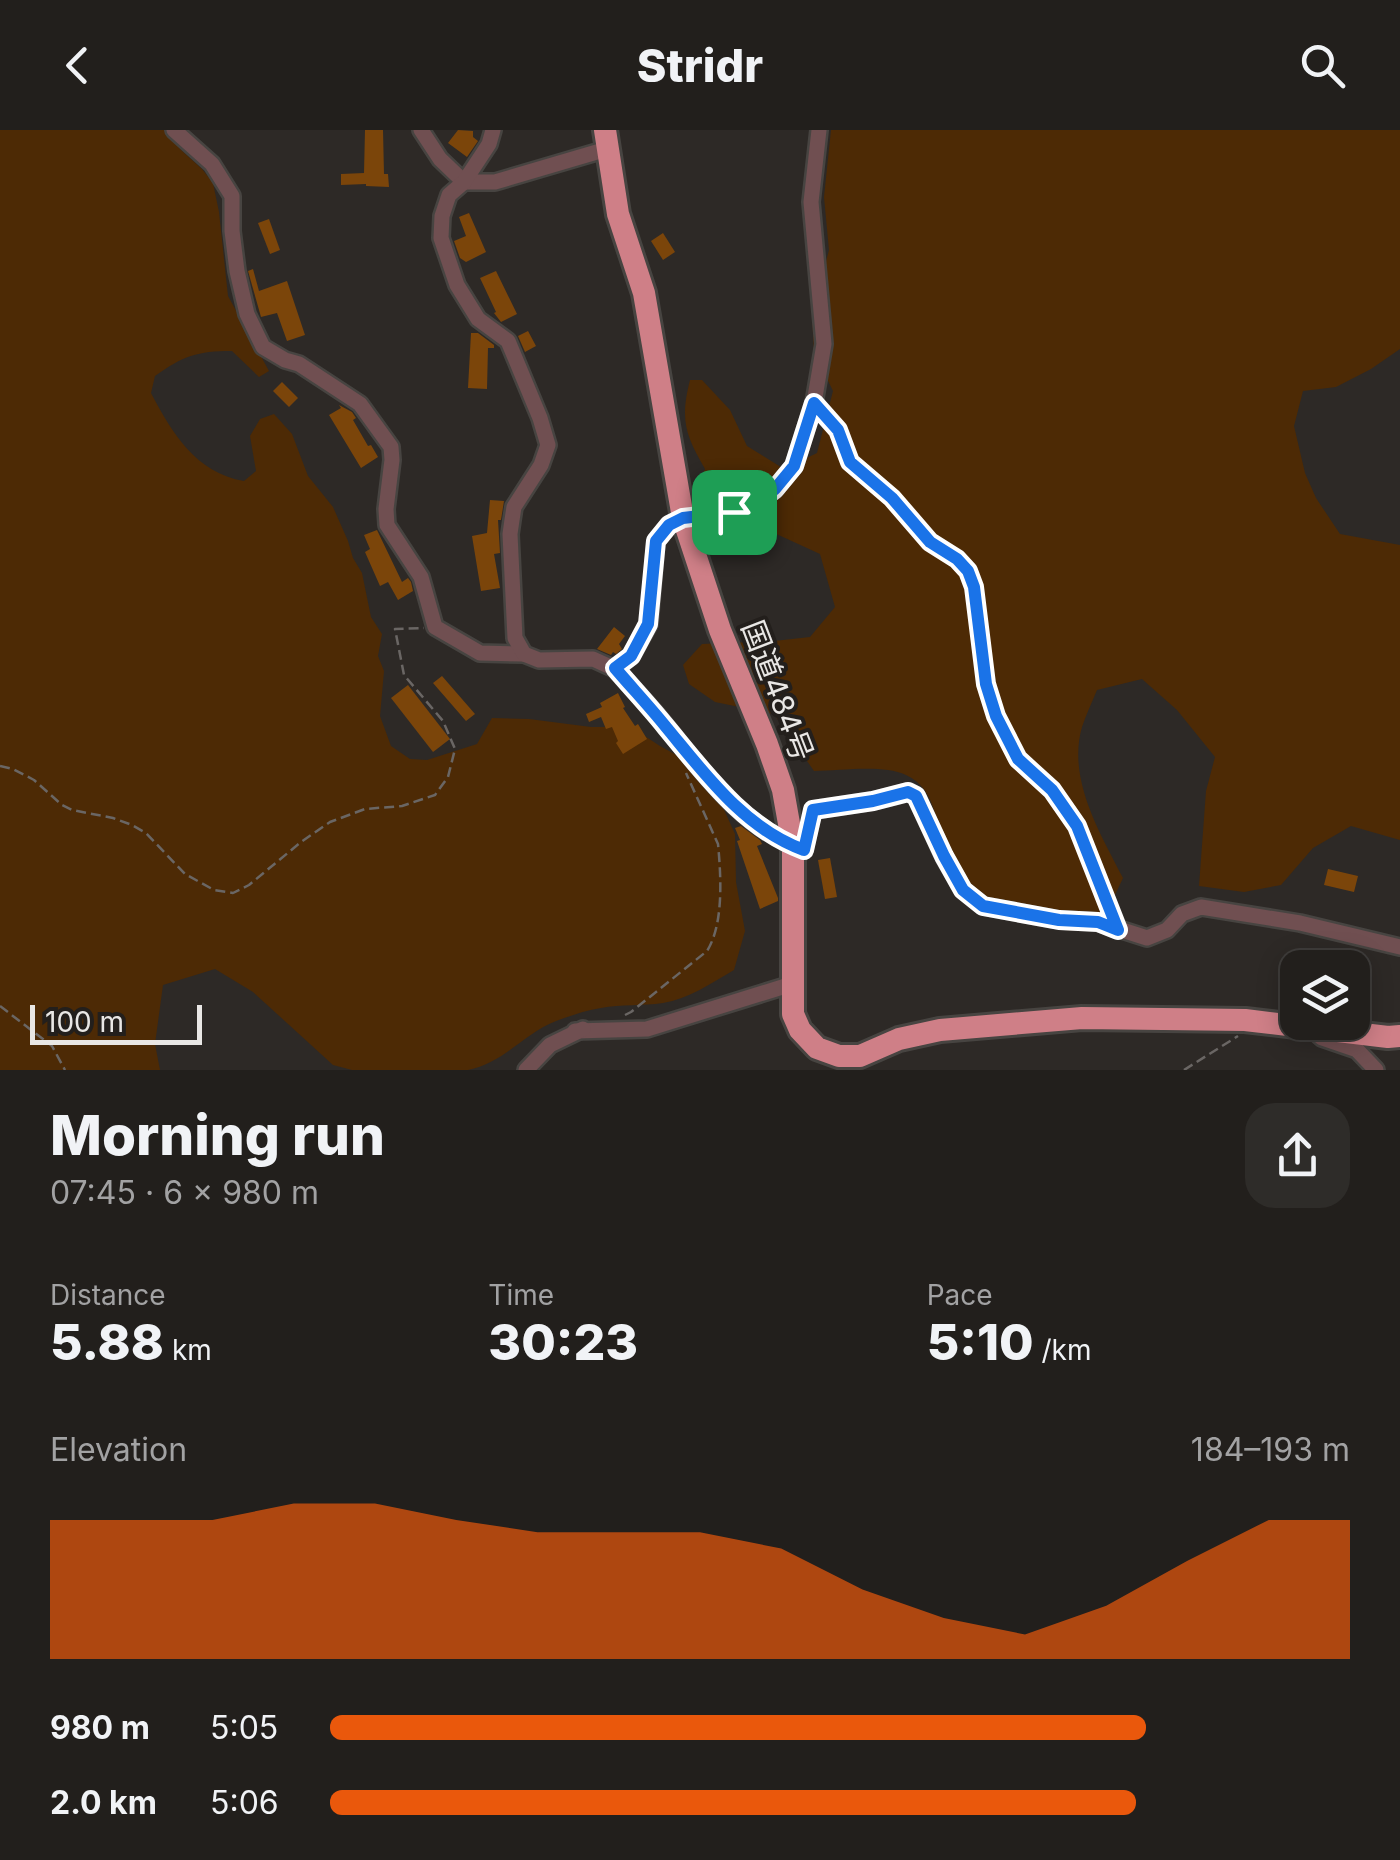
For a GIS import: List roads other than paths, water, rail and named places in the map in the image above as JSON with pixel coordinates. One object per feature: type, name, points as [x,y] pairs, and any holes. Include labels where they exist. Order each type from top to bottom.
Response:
[{"type":"highway","name":"国道484号","points":[[606,139],[618,214],[644,292],[683,518],[714,612],[783,790],[793,846],[793,1014],[800,1030],[817,1048],[839,1056],[860,1056],[899,1039],[1007,1023],[1082,1018],[1246,1020],[1280,1024]]},
{"type":"highway","name":"国道484号","points":[[1370,1035],[1400,1036]]},
{"type":"street","points":[[174,130],[212,164],[232,196],[237,271],[247,314],[263,347],[299,364],[360,404],[391,447],[388,525],[421,577],[435,627],[480,653],[524,654],[539,660],[593,658],[615,668],[729,799],[760,827],[804,850],[813,810],[908,792],[916,796],[963,890],[983,906],[1059,920],[1098,922],[1147,938],[1201,906],[1300,923],[1400,947]]},
{"type":"street","points":[[421,130],[440,159],[464,182],[494,182],[606,139]]},
{"type":"street","points":[[493,130],[490,144],[464,182],[449,195],[442,216],[441,238],[457,285],[478,319],[508,340],[548,446],[541,465],[514,507],[510,534],[515,638],[524,654]]},
{"type":"street","points":[[615,668],[631,656],[648,624],[656,541],[669,525],[683,518],[734,512],[758,502],[794,466],[814,403],[824,344],[811,202],[818,130]]},
{"type":"street","points":[[575,1032],[647,1029],[792,984]]},
{"type":"street","points":[[526,1070],[550,1045],[597,1024]]},
{"type":"street","points":[[1328,1040],[1358,1050],[1376,1070]]}]
